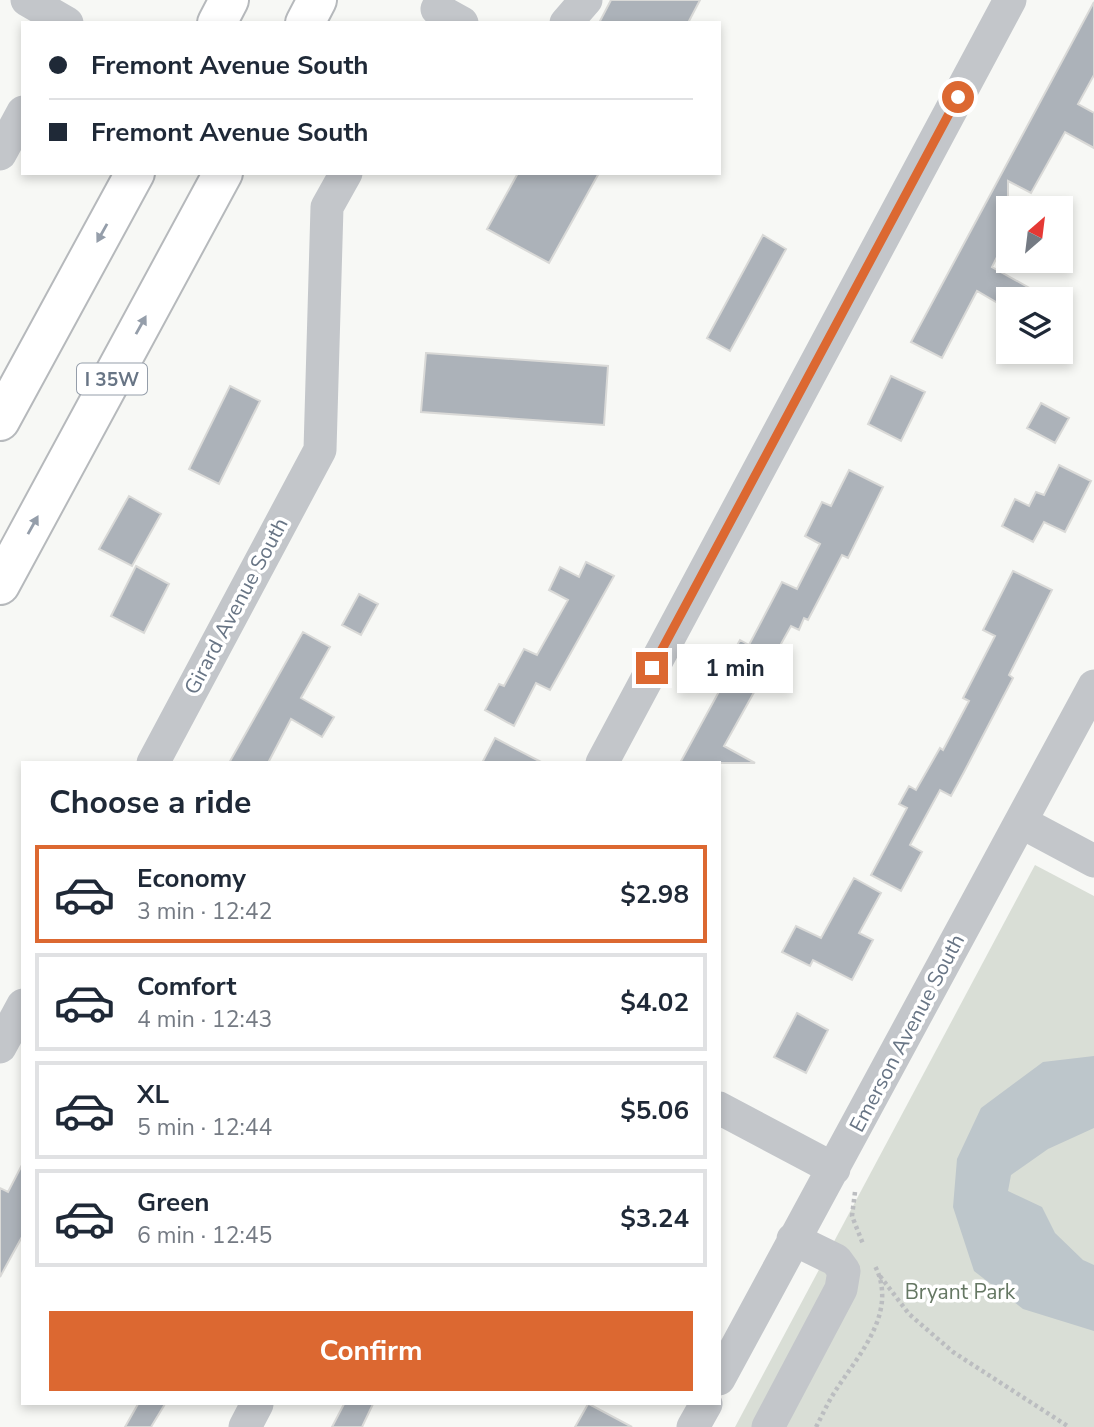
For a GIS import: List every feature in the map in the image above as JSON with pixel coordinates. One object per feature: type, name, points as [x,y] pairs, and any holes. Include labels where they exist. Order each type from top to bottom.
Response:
[{"type":"highway","points":[[218,21],[229,0]]},
{"type":"highway","points":[[306,21],[317,0]]},
{"type":"highway","points":[[0,421],[134,175]]},
{"type":"highway","name":"I 35W","points":[[0,585],[222,175]]},
{"type":"street","points":[[27,0],[65,21]]},
{"type":"street","points":[[70,21],[83,0]]},
{"type":"street","points":[[568,21],[586,0]]},
{"type":"street","points":[[603,761],[1010,0]]},
{"type":"street","points":[[0,154],[21,116]]},
{"type":"street","name":"Girard Avenue South","points":[[154,761],[320,450],[327,207],[345,175]]},
{"type":"street","name":"Emerson Avenue South","points":[[721,1375],[1094,686]]},
{"type":"street","points":[[1021,822],[1094,861]]},
{"type":"street","points":[[0,1047],[21,1009]]},
{"type":"street","points":[[721,1109],[834,1169]]},
{"type":"street","points":[[768,1427],[841,1289],[844,1271],[836,1260],[793,1240]]},
{"type":"street","points":[[245,1427],[256,1405]]},
{"type":"street","points":[[693,1427],[705,1405]]},
{"type":"path","points":[[879,1274],[909,1314],[953,1352],[1069,1427]]},
{"type":"green space","name":"Bryant Park","points":[[1035,865],[1094,896],[1094,1427],[735,1427]]},
{"type":"shaded area","points":[[1094,1056],[1094,1128],[1048,1149],[1011,1175],[1008,1191],[1042,1207],[1055,1233],[1083,1260],[1094,1265],[1094,1331],[1023,1309],[974,1271],[953,1207],[957,1159],[981,1108],[1043,1062]]},
{"type":"building","points":[[611,0],[700,0],[689,21],[600,21]]},
{"type":"building","points":[[1094,2],[1094,75],[1078,104],[1094,113],[1094,148],[1065,132],[1031,193],[1008,181],[1008,196],[996,196],[996,259],[992,267],[996,273],[1003,273],[1028,287],[996,287],[996,302],[977,291],[942,358],[911,342]]},
{"type":"building","points":[[517,175],[598,175],[549,263],[487,229]]},
{"type":"building","points":[[763,235],[786,249],[730,351],[707,338]]},
{"type":"building","points":[[426,353],[608,366],[604,425],[421,412]]},
{"type":"building","points":[[891,376],[925,392],[901,441],[868,424]]},
{"type":"building","points":[[230,386],[260,401],[219,484],[189,469]]},
{"type":"building","points":[[1041,403],[1069,418],[1055,443],[1027,428]]},
{"type":"building","points":[[1059,465],[1091,481],[1065,532],[1044,522],[1033,542],[1002,526],[1015,499],[1029,506],[1036,492],[1044,495]]},
{"type":"building","points":[[849,470],[883,487],[848,558],[842,555],[808,620],[804,618],[799,630],[791,626],[724,746],[755,763],[681,761],[728,675],[722,672],[740,640],[749,645],[782,582],[797,589],[820,544],[805,536],[822,502],[831,506]]},
{"type":"building","points":[[129,496],[161,514],[132,566],[99,549]]},
{"type":"building","points":[[586,562],[614,576],[550,690],[536,683],[514,726],[485,710],[499,684],[504,686],[524,649],[537,655],[568,600],[549,590],[560,567],[579,577]]},
{"type":"building","points":[[136,566],[169,584],[144,633],[111,616]]},
{"type":"building","points":[[1013,571],[1052,590],[1009,675],[1013,678],[951,796],[940,790],[910,845],[922,852],[901,891],[871,875],[907,808],[899,804],[909,786],[916,790],[940,748],[943,750],[969,701],[963,698],[995,636],[983,630]]},
{"type":"building","points":[[359,594],[378,604],[361,635],[342,625]]},
{"type":"building","points":[[303,632],[330,647],[301,698],[334,717],[322,737],[291,719],[269,761],[230,761]]},
{"type":"building","points":[[495,738],[539,761],[483,761]]},
{"type":"building","points":[[854,878],[881,893],[859,933],[873,940],[852,980],[813,960],[810,966],[782,952],[796,926],[821,938]]},
{"type":"building","points":[[797,1013],[828,1030],[806,1073],[774,1057]]},
{"type":"building","points":[[21,1167],[21,1239],[0,1277],[0,1188],[8,1192]]},
{"type":"building","points":[[137,1405],[164,1405],[151,1427],[125,1427]]},
{"type":"building","points":[[343,1405],[373,1405],[362,1427],[332,1427]]},
{"type":"building","points":[[587,1405],[591,1405],[632,1427],[575,1427]]},
{"type":"route","points":[[652,668],[958,97]]}]
